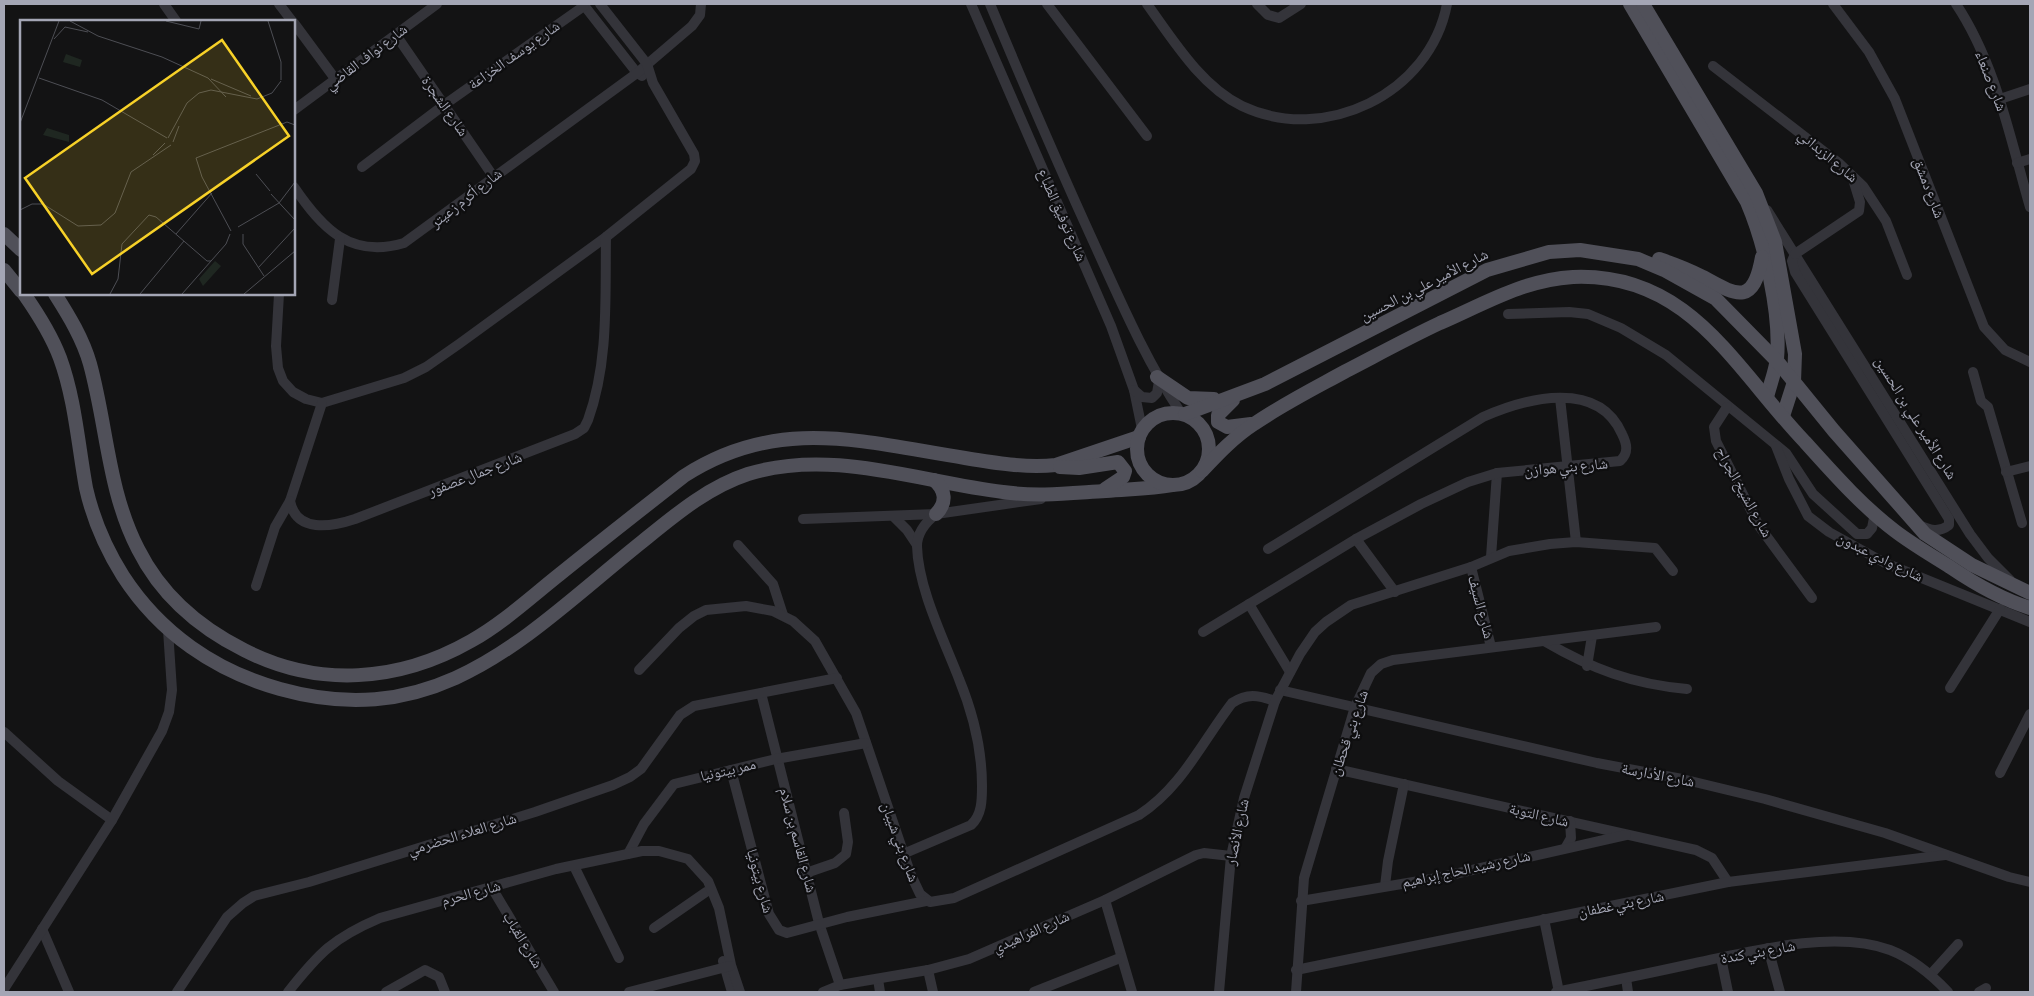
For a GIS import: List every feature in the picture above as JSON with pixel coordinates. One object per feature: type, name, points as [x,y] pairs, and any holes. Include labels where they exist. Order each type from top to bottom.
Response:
[{"type":"main road","points":[[1630,4],[1747,202],[1763,249],[1775,321],[1776,361],[1767,397]]},
{"type":"main road","name":"شارع الأمير علي بن الحسين","points":[[1643,4],[1756,193],[1776,242],[1793,338],[1794,382],[1783,416]]},
{"type":"main road","points":[[4,234],[20,249]]},
{"type":"main road","points":[[1638,259],[1660,259],[1685,269],[1733,294],[1743,293],[1756,279],[1763,249]]},
{"type":"main road","name":"شارع الأمير علي بن الحسين","points":[[1183,414],[1238,396],[1291,372],[1487,270],[1522,258],[1566,250],[1580,250],[1638,259],[1664,270],[1716,299],[1776,361],[1925,534],[1972,565],[2026,592]]},
{"type":"main road","points":[[4,270],[20,290]]},
{"type":"main road","points":[[24,295],[46,327],[60,359],[73,410],[87,492],[107,549],[135,594],[150,613],[194,650],[246,678],[298,694],[349,700],[409,695],[458,678],[498,655],[690,503],[729,481],[765,470],[816,463],[851,466],[1003,492],[1059,495],[1152,488],[1188,482],[1202,471],[1228,444],[1253,424],[1281,406],[1412,336],[1508,291],[1546,280],[1572,277],[1612,280],[1636,285],[1665,298],[1690,313],[1717,339],[1802,440],[1894,530],[1981,588],[2030,608]]},
{"type":"main road","points":[[56,295],[80,337],[90,364],[115,489],[124,517],[138,550],[156,579],[184,611],[225,641],[276,665],[312,674],[335,677],[384,673],[422,664],[462,646],[507,616],[684,476],[702,464],[738,449],[782,438],[819,437],[864,441],[1006,465],[1056,465],[1079,468],[1118,462],[1124,471],[1123,477],[1102,491]]},
{"type":"main road","points":[[1158,379],[1173,390],[1195,400],[1238,396]]},
{"type":"main road","points":[[1238,396],[1221,412],[1218,422],[1227,427],[1253,424]]},
{"type":"main road","points":[[1056,465],[1141,433],[1159,415],[1183,414],[1200,424],[1208,439],[1209,456],[1202,471]]},
{"type":"main road","points":[[1141,433],[1137,451],[1143,468],[1155,480],[1172,485]]},
{"type":"main road","points":[[934,480],[944,492],[944,501],[936,514]]},
{"type":"main road","points":[[1970,597],[1981,588]]},
{"type":"street","points":[[164,4],[175,20]]},
{"type":"street","points":[[279,4],[291,20]]},
{"type":"street","name":"شارع نواف القاضي","points":[[295,109],[437,4]]},
{"type":"street","points":[[279,295],[276,346],[281,377],[289,388],[298,395],[322,403],[416,373],[606,237],[680,179],[691,169],[695,161],[690,146],[653,83],[647,64],[600,4]]},
{"type":"street","name":"شارع أكرم زعيتر","points":[[340,239],[382,247],[404,243],[636,73],[692,26],[700,16],[701,4]]},
{"type":"street","name":"شارع توفيق الطباع","points":[[971,4],[1112,326],[1134,390],[1141,433]]},
{"type":"street","name":"شارع توفيق الطباع","points":[[990,4],[1046,138],[1136,336],[1158,379],[1183,414]]},
{"type":"street","points":[[1047,4],[1147,136]]},
{"type":"street","points":[[1147,4],[1203,76],[1226,95],[1252,110],[1289,119],[1308,120],[1346,112],[1383,95],[1404,79],[1420,65],[1435,39],[1446,4]]},
{"type":"street","points":[[1257,4],[1268,15],[1279,18],[1301,4]]},
{"type":"street","name":"شارع دمشق","points":[[1833,4],[1869,52],[1895,99],[1984,326],[2005,350],[2030,362]]},
{"type":"street","name":"شارع صنعاء","points":[[1956,4],[1973,34],[2000,99],[2030,207]]},
{"type":"street","points":[[583,5],[636,73],[653,83]]},
{"type":"street","name":"شارع يوسف الخزاعة","points":[[362,167],[444,105],[583,5]]},
{"type":"street","points":[[295,25],[336,80]]},
{"type":"street","name":"شارع الشجرة","points":[[396,35],[493,176]]},
{"type":"street","name":"شارع الزبداني","points":[[1712,66],[1851,173],[1863,186],[1886,220],[1908,275]]},
{"type":"street","points":[[2000,99],[2030,90]]},
{"type":"street","points":[[2017,162],[2030,159]]},
{"type":"street","points":[[1795,254],[1859,211],[1860,202],[1851,173]]},
{"type":"street","points":[[295,189],[314,216],[340,239],[332,300]]},
{"type":"street","name":"شارع الأمير علي بن الحسين","points":[[1756,193],[1970,534],[1988,558],[2026,592]]},
{"type":"street","name":"شارع جمال عصفور","points":[[290,501],[295,515],[302,522],[315,526],[345,523],[559,441],[584,428],[592,410],[605,332],[606,237]]},
{"type":"street","name":"شارع الأمير علي بن الحسين","points":[[1795,254],[1792,261],[1795,272],[1950,519],[1949,525],[1936,530],[1929,530],[1914,522]]},
{"type":"street","points":[[1508,314],[1569,312],[1588,314],[1621,328],[1666,355],[1774,443],[1794,463],[1813,494],[1856,534],[1867,534],[1872,528],[1875,513]]},
{"type":"street","points":[[1973,372],[1981,401],[1988,407],[2022,523]]},
{"type":"street","points":[[1134,390],[1142,397],[1152,398],[1157,393],[1158,379]]},
{"type":"street","points":[[1560,398],[1567,468],[1571,482],[1576,542]]},
{"type":"street","name":"شارع بني هوازن","points":[[1203,632],[1356,539],[1421,504],[1468,482],[1498,473],[1567,468],[1620,461],[1625,457],[1627,450],[1618,423],[1610,414],[1592,403],[1578,399],[1560,398],[1520,403],[1483,417],[1268,549]]},
{"type":"street","points":[[256,586],[275,527],[290,501],[322,403]]},
{"type":"street","name":"شارع الشيخ الجراح","points":[[1727,406],[1714,427],[1716,441],[1759,526],[1812,598]]},
{"type":"street","name":"شارع وادي عبدون","points":[[1774,443],[1808,516],[1829,532],[1885,563],[2030,622]]},
{"type":"street","points":[[2006,472],[2030,466]]},
{"type":"street","points":[[1491,557],[1498,473]]},
{"type":"street","points":[[804,519],[936,514],[1059,495]]},
{"type":"street","points":[[917,545],[923,527],[936,514]]},
{"type":"street","points":[[894,517],[907,530],[917,545],[933,612],[973,720],[980,757],[982,791],[979,814],[971,825],[903,854]]},
{"type":"street","points":[[1854,546],[1856,534]]},
{"type":"street","points":[[1356,539],[1395,592]]},
{"type":"street","points":[[1280,690],[1305,646],[1326,622],[1351,605],[1471,567],[1491,557],[1550,544],[1576,542],[1655,548],[1673,571]]},
{"type":"street","points":[[738,545],[773,584],[783,615]]},
{"type":"street","name":"شارع السيف","points":[[1471,567],[1491,647]]},
{"type":"street","points":[[1249,604],[1290,672]]},
{"type":"street","name":"شارع بني شيبان","points":[[639,670],[679,628],[694,616],[706,610],[727,606],[746,606],[783,615],[798,625],[815,641],[856,713],[903,854],[917,889],[926,901]]},
{"type":"street","points":[[1950,688],[2000,609]]},
{"type":"street","name":"شارع بني قحطان","points":[[1296,992],[1296,970],[1304,878],[1355,707],[1371,672],[1381,664],[1393,660],[1656,627]]},
{"type":"street","points":[[4,989],[112,820],[157,740],[167,717],[173,677],[168,630]]},
{"type":"street","points":[[1587,666],[1592,636]]},
{"type":"street","points":[[1544,641],[1587,666],[1634,682],[1687,689]]},
{"type":"street","name":"شارع العلاء الحضرمي","points":[[177,992],[227,917],[242,903],[254,896],[309,882],[535,812],[613,785],[641,769],[680,715],[687,709],[837,678]]},
{"type":"street","name":"شارع الأدارسة","points":[[1280,690],[1597,763],[1682,779],[1765,799],[1885,833],[2026,882]]},
{"type":"street","name":"شارع الأنصار","points":[[1220,992],[1230,856],[1244,798],[1280,690]]},
{"type":"street","name":"شارع القاسم بن سلام","points":[[761,693],[806,873],[840,985]]},
{"type":"street","points":[[926,901],[940,902],[954,898],[1140,815],[1157,804],[1174,787],[1232,703],[1239,698],[1256,695],[1275,701]]},
{"type":"street","points":[[2000,773],[2030,714]]},
{"type":"street","points":[[4,732],[58,781],[112,820]]},
{"type":"street","name":"ممر بيتونيا","points":[[628,854],[644,824],[674,784],[776,758],[866,743]]},
{"type":"street","name":"شارع التوبة","points":[[1336,769],[1631,834],[1706,853],[1716,863],[1728,882]]},
{"type":"street","name":"شارع بيتونيا","points":[[731,770],[772,923],[778,930],[787,933],[820,923],[926,901]]},
{"type":"street","points":[[1385,886],[1388,861],[1404,784]]},
{"type":"street","points":[[806,873],[835,863],[846,854],[848,842],[844,812]]},
{"type":"street","points":[[1566,847],[1571,838],[1570,821]]},
{"type":"street","name":"شارع رشيد الحاج إبراهيم","points":[[1301,901],[1437,878],[1566,847],[1631,834]]},
{"type":"street","name":"شارع الحرم","points":[[288,992],[311,962],[328,946],[356,928],[380,918],[574,866],[651,850],[680,856],[694,864],[708,881],[719,908],[732,992]]},
{"type":"street","name":"شارع الفراهيدي","points":[[823,992],[840,985],[928,970],[969,959],[1105,900],[1196,855],[1204,853],[1230,856]]},
{"type":"street","name":"شارع بني غطفان","points":[[1296,970],[1728,882],[1949,855]]},
{"type":"street","name":"شارع الحرم","points":[[680,856],[694,870],[706,892],[728,966],[740,992]]},
{"type":"street","points":[[574,866],[619,958]]},
{"type":"street","points":[[2026,882],[2030,889]]},
{"type":"street","name":"شارع القباب","points":[[492,888],[554,992]]},
{"type":"street","points":[[654,928],[706,892]]},
{"type":"street","points":[[1105,900],[1120,958],[1132,992]]},
{"type":"street","points":[[1544,919],[1557,992]]},
{"type":"street","points":[[42,929],[69,992]]},
{"type":"street","name":"شارع بني كندة","points":[[1557,992],[1768,948],[1820,942],[1863,945],[1889,950],[1907,958],[1931,974],[1948,992]]},
{"type":"street","points":[[1931,974],[1958,944]]},
{"type":"street","points":[[1768,948],[1780,992]]},
{"type":"street","points":[[1034,992],[1120,958]]},
{"type":"street","points":[[1721,958],[1728,992]]},
{"type":"street","points":[[629,992],[728,966]]},
{"type":"street","points":[[386,992],[425,970],[440,977],[445,992]]},
{"type":"street","points":[[928,970],[933,992]]},
{"type":"street","points":[[1626,978],[1628,992]]},
{"type":"street","points":[[878,979],[880,992]]}]
